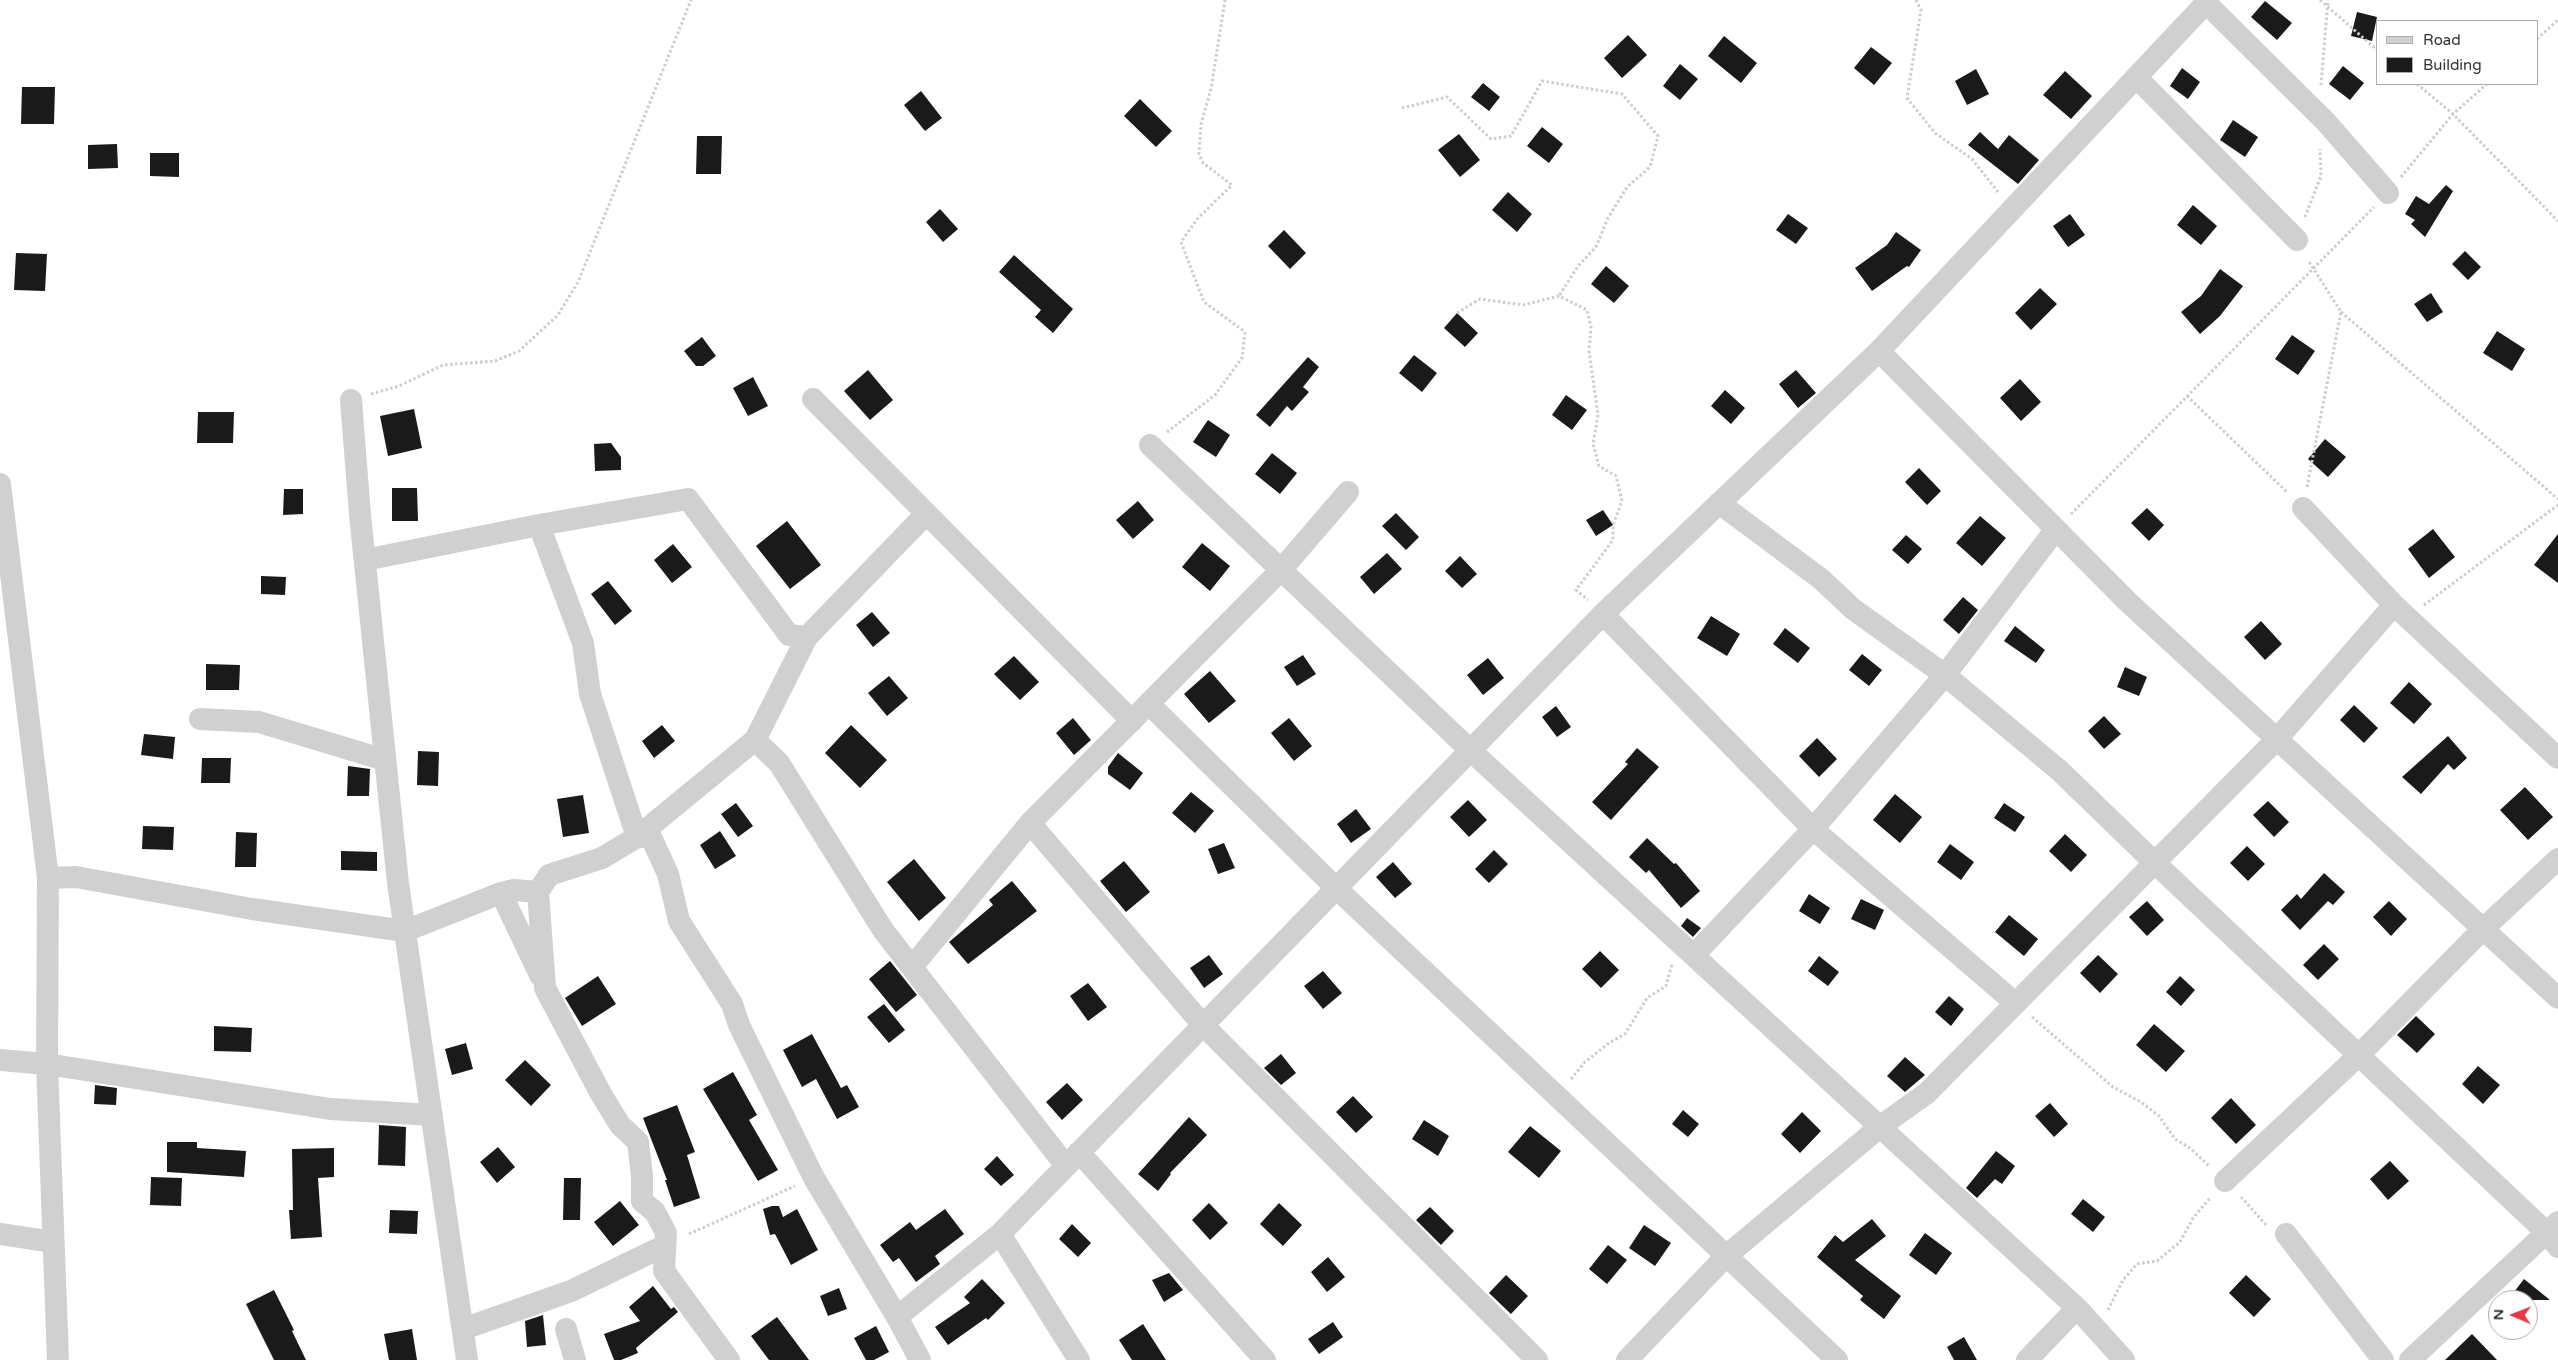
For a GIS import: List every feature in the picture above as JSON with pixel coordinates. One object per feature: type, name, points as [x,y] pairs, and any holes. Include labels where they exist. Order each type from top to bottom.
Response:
[{"type":"street","points":[[896,1317],[1000,1234],[1603,614],[1879,351],[2010,208],[2207,2],[2318,114],[2388,193]]},
{"type":"street","points":[[2136,76],[2297,240]]},
{"type":"street","points":[[1879,351],[2128,602],[2558,998]]},
{"type":"street","points":[[813,399],[1132,721]]},
{"type":"street","points":[[351,400],[364,560],[405,931],[467,1360]]},
{"type":"street","points":[[1150,445],[1470,750],[2077,1308],[2124,1360]]},
{"type":"street","points":[[0,484],[48,878],[47,1064],[58,1360]]},
{"type":"street","points":[[912,967],[1030,824],[1281,570],[1348,492]]},
{"type":"street","points":[[364,560],[539,525],[688,499],[789,635],[807,637]]},
{"type":"street","points":[[1719,503],[1821,579],[1853,609],[1945,675],[2060,771],[2359,1055],[2554,1234],[2410,1360]]},
{"type":"street","points":[[2303,508],[2400,611],[2558,758]]},
{"type":"street","points":[[545,988],[538,892],[549,875],[602,858],[637,837],[756,740],[807,637],[926,514]]},
{"type":"street","points":[[539,525],[583,644],[590,694],[637,837]]},
{"type":"street","points":[[1686,948],[1813,829],[1945,675],[2056,529]]},
{"type":"street","points":[[1627,1360],[1726,1256],[1881,1126],[1926,1093],[2014,1002],[2277,739],[2400,611]]},
{"type":"street","points":[[1603,614],[1813,829],[2014,1002]]},
{"type":"street","points":[[1149,704],[1336,888],[1837,1360]]},
{"type":"street","points":[[200,719],[260,722],[385,760]]},
{"type":"street","points":[[756,740],[779,763],[883,930],[912,967],[1072,1159],[1265,1360]]},
{"type":"street","points":[[1030,824],[1203,1025],[1537,1360]]},
{"type":"street","points":[[637,837],[651,837],[668,874],[679,921],[732,1004],[739,1025],[814,1178],[920,1360]]},
{"type":"street","points":[[2225,1181],[2359,1055],[2483,929],[2558,860]]},
{"type":"street","points":[[48,878],[76,876],[252,909],[405,931],[501,893],[514,890],[538,892]]},
{"type":"street","points":[[501,893],[545,988],[571,1034],[584,1064],[620,1125],[638,1142],[642,1176],[642,1201],[655,1212],[666,1233],[664,1271],[729,1360]]},
{"type":"street","points":[[0,1060],[47,1064],[330,1109],[432,1114]]},
{"type":"street","points":[[0,1234],[53,1242]]},
{"type":"street","points":[[1000,1234],[1079,1360]]},
{"type":"street","points":[[2286,1234],[2383,1360]]},
{"type":"street","points":[[463,1329],[571,1291],[664,1246]]},
{"type":"street","points":[[2027,1360],[2077,1308]]},
{"type":"street","points":[[566,1329],[576,1360]]},
{"type":"path","points":[[351,400],[399,386],[443,364],[495,361],[519,351],[558,315],[578,282],[691,0]]},
{"type":"path","points":[[1150,445],[1215,395],[1242,358],[1245,332],[1204,302],[1180,242],[1198,218],[1232,185],[1203,164],[1199,154],[1201,124],[1211,90],[1225,0]]},
{"type":"path","points":[[1916,0],[1921,10],[1907,98],[1936,133],[1972,159],[2010,208]]},
{"type":"path","points":[[2320,0],[2376,49]]},
{"type":"path","points":[[2328,0],[2318,114],[2321,176],[2297,240],[2341,312],[2558,498]]},
{"type":"path","points":[[2538,39],[2558,20]]},
{"type":"path","points":[[1402,108],[1447,97],[1491,139],[1511,136],[1542,81],[1622,94],[1658,136],[1650,167],[1627,187],[1608,218],[1596,247],[1578,266],[1559,296]]},
{"type":"path","points":[[2418,85],[2453,114],[2558,221]]},
{"type":"path","points":[[2056,529],[2388,193],[2453,114],[2486,85]]},
{"type":"path","points":[[1457,313],[1480,299],[1523,305],[1559,296],[1587,310],[1591,327],[1589,351],[1598,415],[1593,444],[1599,466],[1616,476],[1622,501],[1613,525],[1613,540],[1576,590],[1603,614]]},
{"type":"path","points":[[2303,508],[2341,312]]},
{"type":"path","points":[[2187,396],[2303,508]]},
{"type":"path","points":[[2400,611],[2558,504]]},
{"type":"path","points":[[1556,1096],[1584,1063],[1609,1043],[1625,1034],[1647,998],[1666,986],[1686,948]]},
{"type":"path","points":[[2014,1002],[2113,1087],[2141,1102],[2159,1116],[2175,1139],[2190,1148],[2225,1181],[2267,1226],[2286,1234]]},
{"type":"path","points":[[664,1246],[730,1214],[814,1178]]},
{"type":"path","points":[[2098,1331],[2123,1280],[2137,1264],[2157,1261],[2180,1242],[2192,1218],[2225,1181]]},
{"type":"building","points":[[2265,1],[2292,23],[2277,40],[2251,17]]},
{"type":"building","points":[[2357,12],[2377,17],[2372,41],[2351,36]]},
{"type":"building","points":[[1628,35],[1647,55],[1622,78],[1604,58]]},
{"type":"building","points":[[1724,36],[1757,63],[1741,83],[1708,56]]},
{"type":"building","points":[[1871,47],[1892,63],[1874,85],[1854,68]]},
{"type":"building","points":[[1680,64],[1698,79],[1680,100],[1663,86]]},
{"type":"building","points":[[2343,66],[2364,83],[2350,100],[2329,84]]},
{"type":"building","points":[[2182,68],[2200,82],[2188,99],[2170,86]]},
{"type":"building","points":[[1976,69],[1989,94],[1967,105],[1955,81]]},
{"type":"building","points":[[2065,71],[2092,96],[2071,119],[2043,95]]},
{"type":"building","points":[[1483,83],[1500,97],[1489,111],[1471,97]]},
{"type":"building","points":[[22,87],[55,87],[54,124],[21,124]]},
{"type":"building","points":[[921,91],[942,118],[925,131],[904,105]]},
{"type":"building","points":[[1140,99],[1172,131],[1156,147],[1124,116]]},
{"type":"building","points":[[2233,120],[2258,137],[2245,157],[2220,140]]},
{"type":"building","points":[[1542,127],[1563,144],[1549,163],[1527,146]]},
{"type":"building","points":[[1980,132],[1998,149],[2009,135],[2039,160],[2018,184],[1968,145]]},
{"type":"building","points":[[1459,134],[1480,160],[1460,177],[1438,150]]},
{"type":"building","points":[[697,136],[722,136],[721,174],[696,174]]},
{"type":"building","points":[[117,144],[118,168],[88,169],[88,145]]},
{"type":"building","points":[[150,153],[179,153],[179,177],[150,176]]},
{"type":"building","points":[[2446,185],[2453,191],[2425,237],[2411,224],[2415,220],[2405,214],[2416,196],[2429,204]]},
{"type":"building","points":[[1508,192],[1532,214],[1517,232],[1492,210]]},
{"type":"building","points":[[2193,205],[2217,226],[2201,245],[2177,225]]},
{"type":"building","points":[[940,209],[958,229],[943,242],[926,222]]},
{"type":"building","points":[[1788,214],[1808,228],[1796,244],[1776,230]]},
{"type":"building","points":[[2070,214],[2085,235],[2068,247],[2053,226]]},
{"type":"building","points":[[1284,230],[1306,253],[1290,269],[1268,246]]},
{"type":"building","points":[[1896,232],[1921,250],[1909,267],[1907,266],[1872,291],[1855,268],[1887,245]]},
{"type":"building","points":[[2465,251],[2481,267],[2468,280],[2452,264]]},
{"type":"building","points":[[16,253],[47,254],[45,291],[14,290]]},
{"type":"building","points":[[1014,255],[1073,309],[1053,333],[1035,317],[1041,310],[999,272]]},
{"type":"building","points":[[1606,266],[1629,286],[1614,303],[1591,284]]},
{"type":"building","points":[[2220,269],[2243,286],[2220,316],[2200,334],[2181,312],[2201,296]]},
{"type":"building","points":[[2040,288],[2057,304],[2031,330],[2015,313]]},
{"type":"building","points":[[2431,293],[2443,312],[2427,322],[2414,304]]},
{"type":"building","points":[[1457,313],[1478,333],[1465,347],[1444,328]]},
{"type":"building","points":[[2497,331],[2525,349],[2512,371],[2483,353]]},
{"type":"building","points":[[2292,335],[2315,351],[2298,375],[2275,359]]},
{"type":"building","points":[[702,337],[716,356],[703,366],[696,366],[684,351]]},
{"type":"building","points":[[1414,355],[1437,373],[1422,392],[1399,373]]},
{"type":"building","points":[[1308,357],[1319,367],[1303,387],[1309,392],[1292,411],[1287,406],[1270,427],[1256,415]]},
{"type":"building","points":[[868,370],[893,400],[870,420],[844,391]]},
{"type":"building","points":[[1796,370],[1816,393],[1798,408],[1779,384]]},
{"type":"building","points":[[753,377],[768,406],[748,416],[733,388]]},
{"type":"building","points":[[2020,379],[2041,402],[2021,421],[2000,398]]},
{"type":"building","points":[[1725,390],[1745,408],[1731,424],[1711,406]]},
{"type":"building","points":[[1566,395],[1587,410],[1572,430],[1552,415]]},
{"type":"building","points":[[414,409],[422,448],[388,456],[380,416]]},
{"type":"building","points":[[198,412],[234,412],[233,443],[197,443]]},
{"type":"building","points":[[1208,420],[1230,435],[1216,457],[1193,442]]},
{"type":"building","points":[[2325,439],[2346,457],[2328,477],[2308,459]]},
{"type":"building","points":[[611,443],[621,457],[621,470],[595,471],[594,444]]},
{"type":"building","points":[[1272,453],[1297,473],[1280,494],[1255,474]]},
{"type":"building","points":[[1919,468],[1941,491],[1927,505],[1905,482]]},
{"type":"building","points":[[392,488],[417,488],[418,521],[392,521]]},
{"type":"building","points":[[284,489],[303,489],[303,514],[283,515]]},
{"type":"building","points":[[1138,501],[1154,520],[1133,539],[1116,520]]},
{"type":"building","points":[[2147,508],[2164,525],[2149,541],[2131,523]]},
{"type":"building","points":[[1603,510],[1613,525],[1596,536],[1586,520]]},
{"type":"building","points":[[1396,513],[1419,537],[1406,550],[1382,526]]},
{"type":"building","points":[[1980,516],[2006,538],[1982,566],[1956,543]]},
{"type":"building","points":[[787,521],[821,565],[790,589],[756,546]]},
{"type":"building","points":[[2433,529],[2455,557],[2429,578],[2408,549]]},
{"type":"building","points":[[2558,534],[2558,583],[2534,565]]},
{"type":"building","points":[[1906,535],[1922,549],[1908,564],[1892,550]]},
{"type":"building","points":[[1202,543],[1230,566],[1210,591],[1182,567]]},
{"type":"building","points":[[673,544],[692,567],[672,583],[654,560]]},
{"type":"building","points":[[1387,553],[1402,569],[1374,594],[1360,577]]},
{"type":"building","points":[[1460,556],[1477,574],[1462,588],[1445,571]]},
{"type":"building","points":[[261,576],[286,577],[285,595],[261,594]]},
{"type":"building","points":[[608,581],[632,611],[615,625],[591,594]]},
{"type":"building","points":[[1963,597],[1978,610],[1959,634],[1943,620]]},
{"type":"building","points":[[872,612],[890,633],[873,647],[856,625]]},
{"type":"building","points":[[1711,616],[1740,634],[1727,656],[1697,638]]},
{"type":"building","points":[[2261,621],[2282,644],[2265,660],[2244,637]]},
{"type":"building","points":[[2015,626],[2045,650],[2036,663],[2004,641]]},
{"type":"building","points":[[1785,628],[1810,648],[1798,663],[1773,644]]},
{"type":"building","points":[[1862,654],[1882,670],[1869,686],[1849,670]]},
{"type":"building","points":[[1303,655],[1316,674],[1297,686],[1284,667]]},
{"type":"building","points":[[1014,656],[1039,682],[1020,700],[994,674]]},
{"type":"building","points":[[1488,658],[1504,678],[1483,695],[1467,675]]},
{"type":"building","points":[[206,664],[240,665],[239,690],[206,690]]},
{"type":"building","points":[[2125,667],[2147,677],[2139,696],[2117,687]]},
{"type":"building","points":[[1210,671],[1236,701],[1209,723],[1184,694]]},
{"type":"building","points":[[889,676],[908,698],[887,716],[868,693]]},
{"type":"building","points":[[2409,682],[2432,704],[2414,724],[2390,703]]},
{"type":"building","points":[[2354,705],[2378,728],[2364,743],[2340,720]]},
{"type":"building","points":[[1556,706],[1571,727],[1557,737],[1542,717]]},
{"type":"building","points":[[2104,716],[2121,734],[2104,749],[2088,731]]},
{"type":"building","points":[[1073,718],[1091,740],[1074,755],[1056,733]]},
{"type":"building","points":[[1289,718],[1312,746],[1294,761],[1271,733]]},
{"type":"building","points":[[662,725],[675,741],[654,758],[642,741]]},
{"type":"building","points":[[851,725],[887,760],[860,788],[825,753]]},
{"type":"building","points":[[144,734],[175,737],[173,759],[141,755]]},
{"type":"building","points":[[2448,736],[2467,758],[2454,770],[2448,764],[2421,794],[2402,777]]},
{"type":"building","points":[[1817,738],[1837,759],[1819,777],[1799,756]]},
{"type":"building","points":[[1637,748],[1659,767],[1611,820],[1592,802],[1628,764],[1625,762]]},
{"type":"building","points":[[418,751],[439,752],[438,786],[417,785]]},
{"type":"building","points":[[1118,753],[1143,773],[1130,790],[1108,774],[1108,767]]},
{"type":"building","points":[[202,758],[231,758],[230,783],[201,783]]},
{"type":"building","points":[[348,766],[370,769],[369,796],[347,796]]},
{"type":"building","points":[[2525,787],[2553,817],[2528,840],[2500,810]]},
{"type":"building","points":[[1191,792],[1214,811],[1195,833],[1172,813]]},
{"type":"building","points":[[1895,794],[1922,817],[1900,843],[1873,820]]},
{"type":"building","points":[[583,795],[589,833],[563,837],[557,799]]},
{"type":"building","points":[[1468,800],[1487,820],[1469,837],[1450,817]]},
{"type":"building","points":[[2268,801],[2289,822],[2274,837],[2253,815]]},
{"type":"building","points":[[736,803],[753,826],[738,837],[721,814]]},
{"type":"building","points":[[2004,803],[2025,817],[2015,832],[1994,818]]},
{"type":"building","points":[[1356,809],[1371,829],[1351,843],[1337,824]]},
{"type":"building","points":[[143,826],[174,827],[173,850],[142,849]]},
{"type":"building","points":[[720,831],[736,856],[715,869],[700,845]]},
{"type":"building","points":[[236,832],[257,833],[256,867],[235,867]]},
{"type":"building","points":[[2065,834],[2087,855],[2071,872],[2049,851]]},
{"type":"building","points":[[1647,838],[1674,864],[1676,863],[1700,891],[1681,908],[1649,870],[1646,873],[1629,857]]},
{"type":"building","points":[[1224,843],[1235,868],[1218,874],[1208,849]]},
{"type":"building","points":[[1950,844],[1974,862],[1961,880],[1937,862]]},
{"type":"building","points":[[2247,846],[2265,864],[2248,881],[2230,863]]},
{"type":"building","points":[[1494,850],[1508,864],[1489,883],[1475,869]]},
{"type":"building","points":[[341,851],[377,852],[377,871],[341,870]]},
{"type":"building","points":[[914,859],[946,898],[919,921],[887,882]]},
{"type":"building","points":[[1124,861],[1150,892],[1126,912],[1100,881]]},
{"type":"building","points":[[1393,862],[1412,884],[1395,898],[1376,877]]},
{"type":"building","points":[[2324,873],[2345,892],[2333,905],[2328,901],[2300,930],[2281,910],[2297,894],[2301,899]]},
{"type":"building","points":[[1012,881],[1037,911],[968,964],[949,942],[993,905],[989,900]]},
{"type":"building","points":[[1809,894],[1830,908],[1820,924],[1799,911]]},
{"type":"building","points":[[1861,899],[1884,910],[1875,930],[1851,919]]},
{"type":"building","points":[[2147,901],[2164,920],[2147,936],[2129,917]]},
{"type":"building","points":[[2389,901],[2407,919],[2391,936],[2373,917]]},
{"type":"building","points":[[2009,915],[2038,939],[2024,956],[1995,932]]},
{"type":"building","points":[[1687,918],[1701,928],[1693,937],[1681,926]]},
{"type":"building","points":[[2324,944],[2339,959],[2318,980],[2303,965]]},
{"type":"building","points":[[1600,951],[1619,970],[1601,988],[1582,969]]},
{"type":"building","points":[[1209,955],[1223,974],[1204,988],[1190,968]]},
{"type":"building","points":[[2098,955],[2118,974],[2100,993],[2080,973]]},
{"type":"building","points":[[1819,956],[1839,972],[1828,986],[1808,971]]},
{"type":"building","points":[[890,961],[917,995],[896,1012],[869,979]]},
{"type":"building","points":[[1323,971],[1342,993],[1323,1009],[1304,986]]},
{"type":"building","points":[[598,976],[616,1004],[582,1026],[565,998]]},
{"type":"building","points":[[2180,976],[2195,990],[2181,1006],[2166,992]]},
{"type":"building","points":[[1088,983],[1107,1007],[1088,1021],[1070,996]]},
{"type":"building","points":[[1949,996],[1964,1009],[1951,1026],[1935,1012]]},
{"type":"building","points":[[884,1004],[905,1030],[889,1043],[867,1017]]},
{"type":"building","points":[[2416,1016],[2435,1034],[2417,1053],[2397,1035]]},
{"type":"building","points":[[2154,1024],[2185,1051],[2166,1072],[2136,1045]]},
{"type":"building","points":[[214,1026],[252,1028],[251,1052],[214,1051]]},
{"type":"building","points":[[812,1034],[841,1088],[847,1085],[859,1107],[837,1119],[816,1079],[802,1087],[783,1050]]},
{"type":"building","points":[[466,1043],[473,1069],[452,1075],[445,1049]]},
{"type":"building","points":[[1281,1054],[1296,1073],[1281,1085],[1264,1068]]},
{"type":"building","points":[[1905,1057],[1925,1075],[1905,1092],[1887,1076]]},
{"type":"building","points":[[525,1060],[551,1085],[531,1106],[505,1080]]},
{"type":"building","points":[[2478,1066],[2500,1085],[2483,1104],[2462,1084]]},
{"type":"building","points":[[733,1072],[757,1115],[749,1120],[778,1170],[758,1181],[703,1089]]},
{"type":"building","points":[[1067,1083],[1083,1100],[1062,1120],[1046,1102]]},
{"type":"building","points":[[95,1085],[117,1088],[116,1105],[94,1104]]},
{"type":"building","points":[[1353,1096],[1373,1117],[1356,1133],[1336,1112]]},
{"type":"building","points":[[2231,1098],[2256,1125],[2236,1144],[2211,1118]]},
{"type":"building","points":[[2050,1103],[2068,1124],[2054,1137],[2035,1116]]},
{"type":"building","points":[[677,1105],[695,1152],[687,1155],[700,1198],[674,1207],[665,1180],[667,1180],[643,1118]]},
{"type":"building","points":[[1683,1110],[1699,1124],[1688,1137],[1672,1124]]},
{"type":"building","points":[[1802,1112],[1821,1131],[1800,1153],[1781,1134]]},
{"type":"building","points":[[1189,1117],[1207,1135],[1170,1173],[1158,1191],[1138,1174]]},
{"type":"building","points":[[1424,1120],[1449,1136],[1438,1156],[1412,1139]]},
{"type":"building","points":[[379,1125],[406,1127],[405,1166],[378,1165]]},
{"type":"building","points":[[1530,1126],[1561,1151],[1539,1178],[1508,1152]]},
{"type":"building","points":[[167,1142],[197,1142],[197,1148],[246,1151],[244,1177],[167,1172]]},
{"type":"building","points":[[498,1147],[515,1167],[497,1183],[480,1162]]},
{"type":"building","points":[[334,1148],[334,1177],[318,1178],[322,1237],[291,1239],[289,1210],[293,1210],[292,1149]]},
{"type":"building","points":[[1996,1151],[2015,1166],[2002,1184],[1995,1179],[1977,1198],[1966,1188]]},
{"type":"building","points":[[997,1156],[1014,1175],[1001,1186],[984,1169]]},
{"type":"building","points":[[2390,1161],[2409,1181],[2388,1200],[2370,1179]]},
{"type":"building","points":[[151,1177],[182,1178],[181,1206],[150,1205]]},
{"type":"building","points":[[564,1178],[581,1178],[580,1220],[563,1220]]},
{"type":"building","points":[[2083,1199],[2105,1217],[2093,1232],[2071,1214]]},
{"type":"building","points":[[620,1201],[639,1225],[613,1246],[594,1222]]},
{"type":"building","points":[[1209,1203],[1228,1223],[1210,1240],[1192,1220]]},
{"type":"building","points":[[1279,1203],[1302,1225],[1283,1246],[1260,1224]]},
{"type":"building","points":[[779,1206],[783,1217],[797,1209],[818,1250],[791,1265],[775,1234],[770,1235],[763,1209]]},
{"type":"building","points":[[1430,1207],[1454,1231],[1441,1245],[1416,1220]]},
{"type":"building","points":[[945,1209],[964,1234],[935,1256],[940,1264],[916,1282],[899,1258],[893,1262],[880,1245],[910,1222],[916,1230]]},
{"type":"building","points":[[390,1210],[418,1211],[417,1234],[389,1233]]},
{"type":"building","points":[[1872,1219],[1886,1236],[1855,1260],[1901,1296],[1884,1319],[1860,1300],[1863,1296],[1817,1257],[1835,1235],[1843,1242]]},
{"type":"building","points":[[1072,1224],[1091,1243],[1078,1257],[1059,1239]]},
{"type":"building","points":[[1644,1225],[1671,1243],[1655,1266],[1629,1248]]},
{"type":"building","points":[[1925,1233],[1952,1253],[1936,1275],[1909,1255]]},
{"type":"building","points":[[1608,1245],[1627,1260],[1607,1284],[1589,1269]]},
{"type":"building","points":[[1328,1257],[1345,1277],[1327,1292],[1311,1272]]},
{"type":"building","points":[[1169,1273],[1183,1290],[1164,1302],[1152,1280]]},
{"type":"building","points":[[1506,1275],[1528,1296],[1511,1314],[1489,1293]]},
{"type":"building","points":[[2246,1275],[2271,1299],[2254,1317],[2229,1293]]},
{"type":"building","points":[[982,1279],[1005,1303],[988,1320],[986,1318],[948,1345],[935,1327],[970,1303],[964,1297]]},
{"type":"building","points":[[2524,1279],[2538,1290],[2516,1290]]},
{"type":"building","points":[[653,1286],[671,1309],[674,1307],[678,1312],[636,1348],[638,1353],[621,1360],[614,1360],[604,1334],[640,1321],[629,1307]]},
{"type":"building","points":[[839,1288],[847,1309],[828,1316],[820,1296]]},
{"type":"building","points":[[274,1290],[294,1330],[292,1331],[306,1360],[274,1360],[246,1304]]},
{"type":"building","points":[[2538,1290],[2550,1300],[2538,1300]]},
{"type":"building","points":[[543,1315],[546,1345],[527,1347],[525,1321]]},
{"type":"building","points":[[777,1317],[809,1360],[769,1360],[751,1336]]},
{"type":"building","points":[[1333,1322],[1343,1337],[1319,1354],[1308,1339]]},
{"type":"building","points":[[1143,1324],[1166,1360],[1132,1360],[1119,1340]]},
{"type":"building","points":[[876,1326],[889,1352],[874,1360],[866,1360],[854,1338]]},
{"type":"building","points":[[412,1329],[417,1360],[389,1360],[384,1334]]},
{"type":"building","points":[[2472,1334],[2497,1360],[2445,1360]]},
{"type":"building","points":[[1964,1337],[1977,1360],[1954,1360],[1947,1347]]}]
